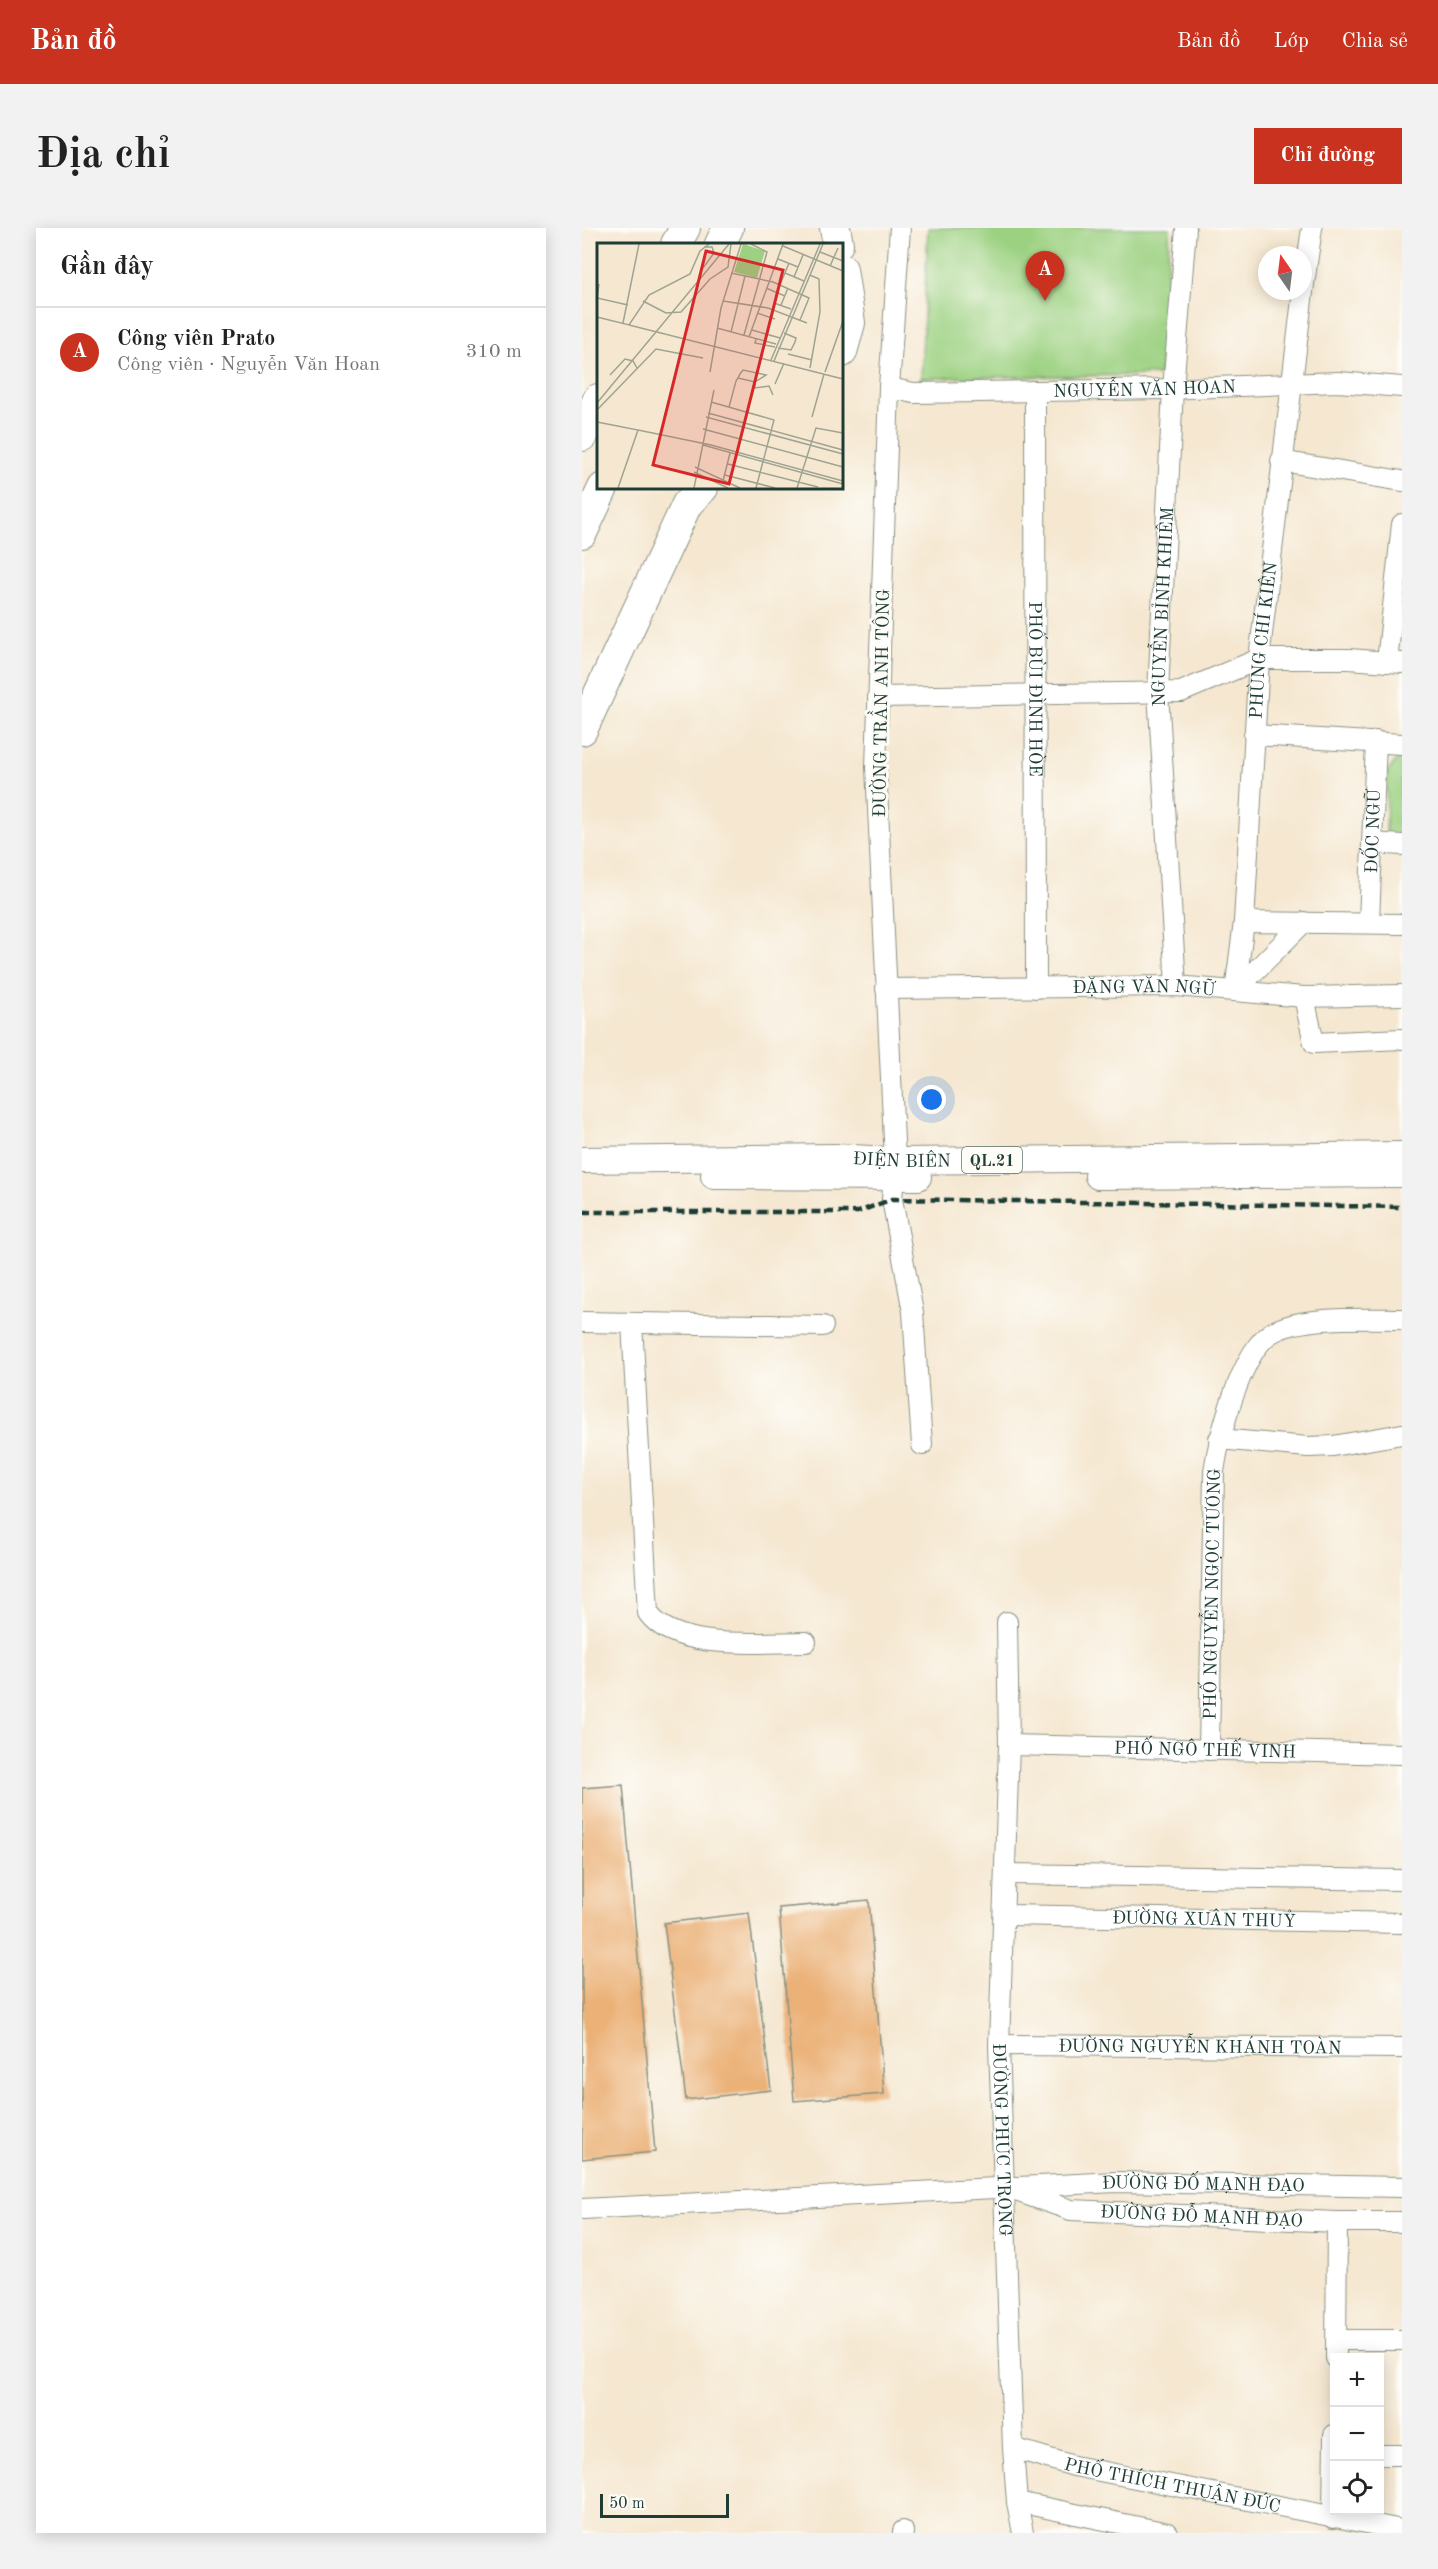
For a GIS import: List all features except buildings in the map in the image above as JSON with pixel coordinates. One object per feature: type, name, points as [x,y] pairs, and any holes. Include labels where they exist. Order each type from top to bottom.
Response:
[{"type":"highway","points":[[660,243],[664,228]]},
{"type":"highway","points":[[677,243],[685,228]]},
{"type":"highway","points":[[720,243],[728,228]]},
{"type":"highway","points":[[835,228],[838,243]]},
{"type":"highway","points":[[843,281],[846,318],[843,344]]},
{"type":"highway","points":[[582,533],[603,489]]},
{"type":"highway","points":[[582,730],[687,504],[702,489]]},
{"type":"main road","name":"ĐIỆN BIÊN","points":[[582,1178],[1402,1155]]},
{"type":"main road","name":"ĐIỆN BIÊN","points":[[582,1160],[835,1157],[895,1169],[1402,1174]]},
{"type":"street","name":"ĐƯỜNG TRẦN ANH TÔNG","points":[[900,228],[890,388],[876,767],[895,1169],[891,1199],[913,1312],[922,1445]]},
{"type":"street","name":"NGUYỄN BỈNH KHIÊM","points":[[1176,986],[1158,692],[1173,389],[1186,228]]},
{"type":"street","name":"PHÙNG CHÍ KIÊN","points":[[1309,246],[1312,228]]},
{"type":"street","name":"PHÙNG CHÍ KIÊN","points":[[1235,991],[1244,922],[1259,659],[1302,300]]},
{"type":"street","name":"NGUYỄN VĂN HOAN","points":[[890,388],[914,393],[1173,389],[1338,382],[1402,387]]},
{"type":"street","name":"PHỐ BÙI ĐÌNH HÒE","points":[[1035,391],[1036,988]]},
{"type":"street","points":[[1281,461],[1402,481]]},
{"type":"street","points":[[878,697],[1181,692],[1259,659],[1394,662],[1402,524]]},
{"type":"street","points":[[1254,735],[1402,744]]},
{"type":"street","name":"ĐỐC NGỮ","points":[[1369,923],[1376,741]]},
{"type":"street","points":[[1372,843],[1402,845]]},
{"type":"street","points":[[1244,922],[1402,924]]},
{"type":"street","points":[[1235,991],[1304,922]]},
{"type":"street","name":"ĐẶNG VĂN NGỮ","points":[[886,989],[1176,986],[1304,997],[1402,995]]},
{"type":"street","points":[[1304,997],[1314,1043],[1402,1039]]},
{"type":"street","name":"PHỐ NGUYỄN NGỌC TƯƠNG","points":[[1209,1750],[1214,1471],[1219,1439],[1234,1394],[1257,1346],[1268,1335],[1296,1325],[1342,1318],[1402,1319]]},
{"type":"street","points":[[582,1322],[823,1326]]},
{"type":"street","points":[[632,1323],[648,1613],[655,1623],[682,1636],[726,1642],[806,1642]]},
{"type":"street","points":[[1219,1439],[1308,1447],[1333,1446],[1402,1434]]},
{"type":"street","name":"ĐƯỜNG PHÚC TRỌNG","points":[[1007,1622],[1009,1745],[999,2045],[1013,2448],[1017,2502],[1023,2533]]},
{"type":"street","name":"PHỐ NGÔ THẾ VINH","points":[[1009,1745],[1402,1754]]},
{"type":"street","points":[[1005,1874],[1402,1880]]},
{"type":"street","name":"ĐƯỜNG XUÂN THUỶ","points":[[1004,1915],[1402,1923]]},
{"type":"street","name":"ĐƯỜNG NGUYỄN KHÁNH TOÀN","points":[[999,2045],[1402,2048]]},
{"type":"street","name":"ĐƯỜNG ĐỐ MẠNH ĐẠO","points":[[582,2209],[1116,2182],[1402,2187]]},
{"type":"street","name":"ĐƯỜNG ĐỖ MẠNH ĐẠO","points":[[1005,2187],[1071,2210],[1337,2222],[1402,2222]]},
{"type":"street","points":[[1337,2222],[1336,2349],[1402,2340]]},
{"type":"street","name":"PHỐ THÍCH THUẬN ĐỨC","points":[[1013,2448],[1074,2466],[1402,2530]]},
{"type":"street","points":[[1384,2455],[1402,2455]]},
{"type":"street","points":[[1333,2518],[1334,2461]]},
{"type":"street","points":[[1017,2502],[1168,2533]]},
{"type":"green space","points":[[928,228],[1170,228],[1160,375],[921,378]]},
{"type":"green space","points":[[1402,752],[1402,842],[1386,843],[1387,773]]},
{"type":"railway","points":[[582,1212],[858,1212],[892,1199],[1402,1207]]},
{"type":"place","name":"Công viên Prato","points":[[1045,301]]}]
